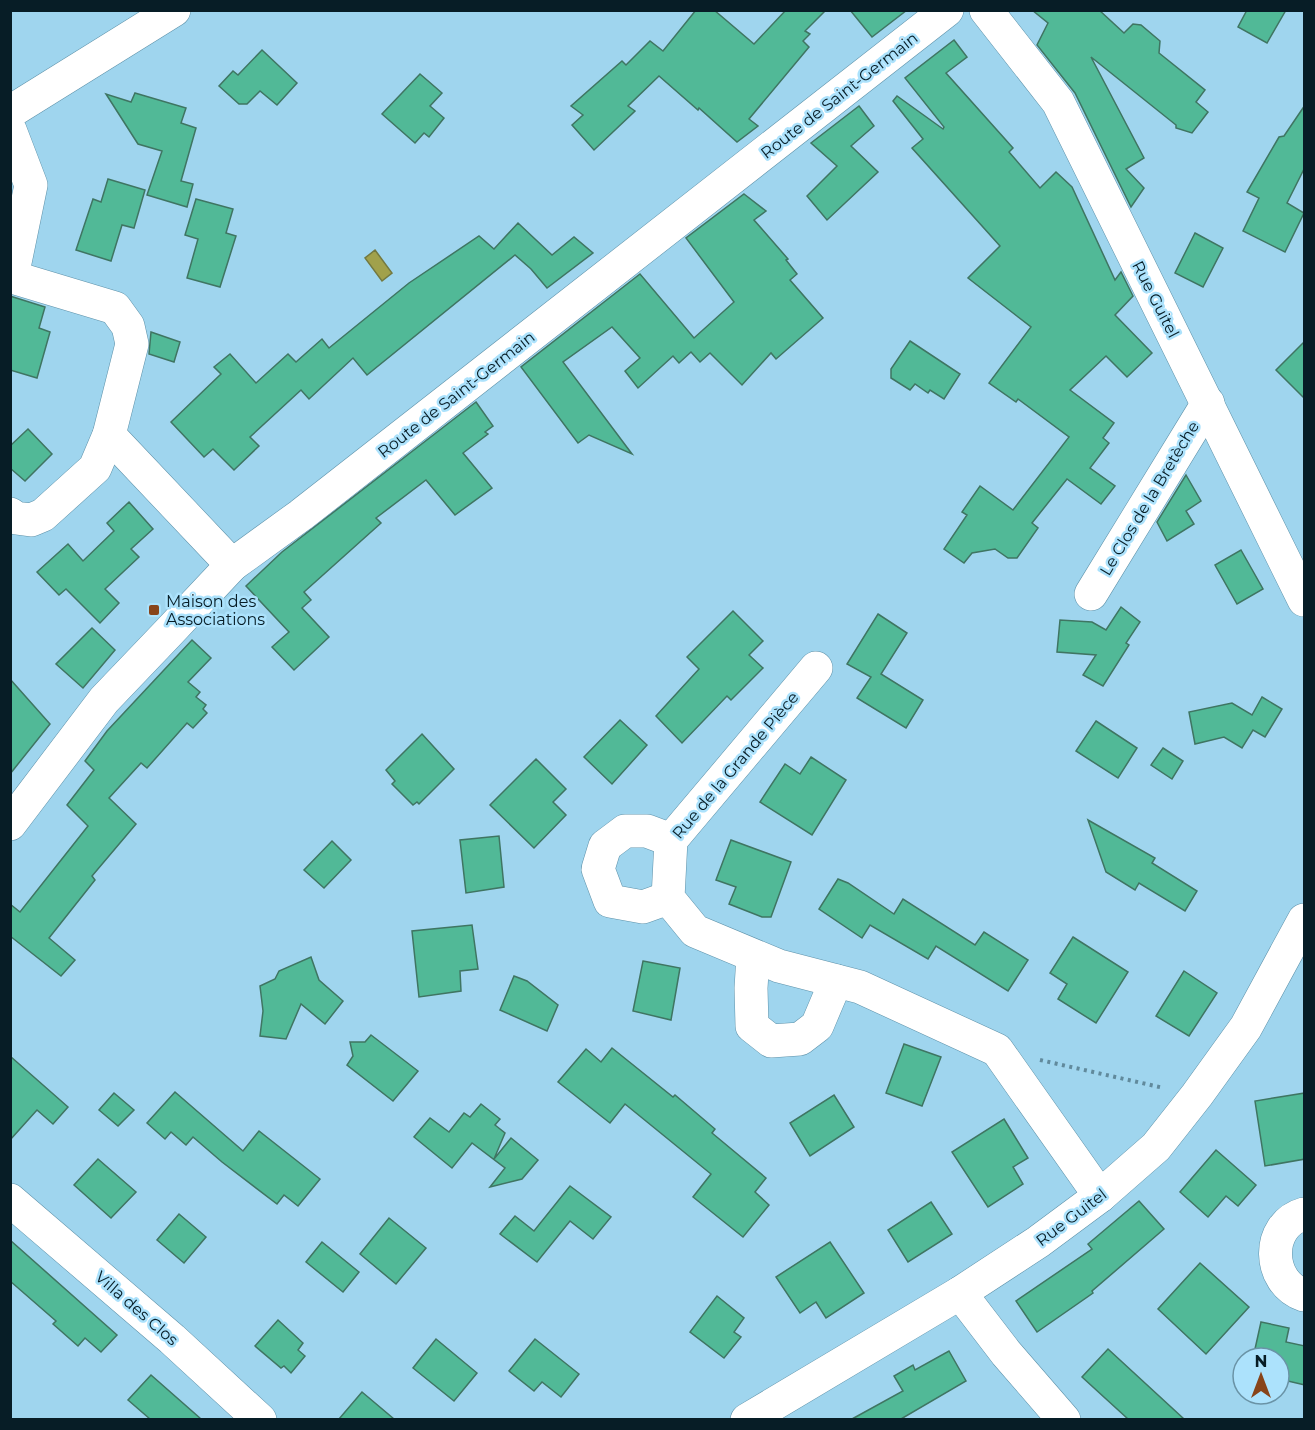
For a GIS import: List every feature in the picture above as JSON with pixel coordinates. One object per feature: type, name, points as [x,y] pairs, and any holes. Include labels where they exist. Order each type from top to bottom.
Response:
[{"type":"street","points":[[10,112],[174,10]]},
{"type":"street","name":"Route de Saint-Germain","points":[[10,824],[104,700],[232,565],[302,515],[947,10]]},
{"type":"street","name":"Rue Guitel","points":[[986,10],[1058,102],[1302,590]]},
{"type":"street","points":[[10,130],[31,185],[11,277],[116,309],[128,326],[132,344],[109,435],[95,468],[43,515],[31,520],[16,518],[10,514]]},
{"type":"street","name":"Le Clos de la Bretèche","points":[[1090,594],[1208,403]]},
{"type":"street","points":[[109,435],[232,565]]},
{"type":"street","name":"Rue de la Grande Pièce","points":[[668,898],[671,840],[816,668]]},
{"type":"street","points":[[671,840],[647,831],[625,831],[604,846],[598,869],[610,900],[643,907],[668,898],[695,932],[779,966],[860,987],[997,1050],[1100,1196]]},
{"type":"street","name":"Rue Guitel","points":[[747,1419],[960,1293],[1038,1242],[1100,1196],[1156,1146],[1197,1095],[1246,1027],[1305,920]]},
{"type":"street","points":[[753,956],[752,1026],[771,1041],[800,1039],[817,1026],[836,981]]},
{"type":"street","name":"Villa des Clos","points":[[10,1200],[172,1339],[260,1419]]},
{"type":"street","points":[[1305,1214],[1287,1224],[1279,1235],[1275,1248],[1275,1262],[1280,1276],[1289,1287],[1305,1295]]},
{"type":"street","points":[[960,1293],[1006,1353],[1064,1419]]},
{"type":"path","points":[[997,1050],[1197,1095]]},
{"type":"shaded area","points":[[375,250],[392,273],[382,281],[365,258]]},
{"type":"building","points":[[696,10],[714,10],[754,44],[786,10],[826,10],[805,31],[810,34],[803,41],[809,47],[749,119],[758,126],[737,142],[659,76],[628,106],[635,111],[594,150],[572,125],[583,115],[571,106],[622,61],[626,65],[650,41],[663,51]]},
{"type":"building","points":[[850,10],[907,10],[872,37]]},
{"type":"building","points":[[1032,10],[1099,10],[1124,33],[1133,24],[1141,25],[1160,41],[1159,53],[1205,90],[1196,102],[1208,112],[1192,133],[1176,128],[1176,125],[1091,57],[1144,158],[1126,169],[1144,188],[1131,207],[1075,93],[1037,45],[1048,23]]},
{"type":"building","points":[[1247,10],[1286,10],[1267,43],[1238,27]]},
{"type":"building","points":[[954,40],[967,57],[946,73],[1013,148],[1009,152],[1040,188],[1056,172],[1072,187],[1115,280],[1121,272],[1133,296],[1115,315],[1152,353],[1127,377],[1106,356],[1070,390],[1114,423],[1103,438],[1109,443],[1090,468],[1115,486],[1101,504],[1067,479],[1032,523],[1038,528],[1017,558],[1008,558],[995,549],[972,553],[964,563],[944,549],[967,515],[962,512],[980,486],[1013,510],[1069,437],[1018,399],[1016,402],[989,383],[1031,327],[968,278],[1000,246],[912,148],[923,139],[893,101],[897,96],[943,129],[944,127],[905,78]]},
{"type":"building","points":[[262,50],[297,83],[277,105],[260,91],[247,104],[239,104],[219,86],[233,71],[238,75]]},
{"type":"building","points":[[420,74],[442,93],[430,106],[444,118],[429,137],[424,133],[415,143],[382,114]]},
{"type":"building","points":[[135,93],[186,108],[181,123],[196,128],[181,181],[193,184],[187,207],[147,195],[162,151],[138,144],[106,94],[131,102]]},
{"type":"building","points":[[1305,105],[1305,167],[1287,203],[1304,213],[1285,252],[1243,231],[1259,198],[1247,192],[1279,137],[1284,136]]},
{"type":"building","points":[[859,106],[874,126],[851,146],[878,172],[827,220],[807,196],[837,166],[811,143]]},
{"type":"building","points":[[108,179],[145,190],[134,228],[122,225],[111,261],[76,250],[93,199],[101,202]]},
{"type":"building","points":[[744,194],[766,211],[754,220],[788,259],[786,260],[797,274],[790,280],[823,318],[776,359],[771,353],[742,385],[710,353],[700,362],[691,352],[679,363],[673,356],[638,388],[625,371],[640,358],[612,327],[563,362],[632,454],[589,435],[578,443],[521,367],[640,274],[694,338],[734,302],[686,238]]},
{"type":"building","points":[[196,199],[233,209],[226,233],[236,236],[220,287],[187,278],[198,239],[185,235]]},
{"type":"building","points":[[518,223],[552,255],[574,237],[593,253],[547,288],[515,255],[367,375],[353,358],[309,399],[301,390],[250,437],[259,446],[234,470],[213,449],[204,457],[171,422],[221,374],[214,367],[230,354],[256,383],[288,354],[296,362],[322,339],[329,348],[409,283],[479,236],[494,249]]},
{"type":"building","points":[[1195,233],[1223,248],[1203,287],[1175,273]]},
{"type":"building","points":[[10,296],[45,307],[39,328],[50,332],[37,378],[10,370]]},
{"type":"building","points":[[151,332],[180,342],[174,362],[149,354]]},
{"type":"building","points":[[910,341],[960,374],[944,399],[930,390],[928,393],[915,384],[910,390],[891,378],[891,369]]},
{"type":"building","points":[[1305,341],[1305,399],[1276,370]]},
{"type":"building","points":[[476,402],[493,426],[485,432],[488,434],[463,453],[492,488],[455,515],[426,480],[376,518],[381,523],[304,592],[311,600],[302,608],[329,637],[294,670],[272,647],[289,632],[246,586],[282,552]]},
{"type":"building","points":[[28,429],[52,454],[25,481],[10,468],[10,446]]},
{"type":"building","points":[[1186,475],[1201,501],[1186,511],[1194,524],[1167,541],[1157,522]]},
{"type":"building","points":[[129,502],[153,529],[131,549],[139,557],[105,589],[119,603],[100,623],[66,589],[59,595],[37,572],[68,544],[83,561],[114,531],[107,523]]},
{"type":"building","points":[[1241,550],[1263,589],[1237,604],[1215,565]]},
{"type":"building","points":[[1121,607],[1140,622],[1126,643],[1129,645],[1103,686],[1083,675],[1096,655],[1057,652],[1060,620],[1092,622],[1106,630]]},
{"type":"building","points":[[733,611],[763,641],[749,655],[763,668],[731,700],[727,696],[682,743],[656,716],[699,669],[687,657]]},
{"type":"building","points":[[878,614],[907,633],[881,674],[923,700],[906,728],[857,698],[871,677],[847,664]]},
{"type":"building","points":[[92,628],[115,650],[83,688],[56,664]]},
{"type":"building","points":[[192,640],[211,658],[188,682],[200,692],[196,697],[206,705],[203,709],[207,713],[193,728],[187,723],[147,768],[141,763],[109,798],[136,824],[92,876],[95,880],[49,938],[75,960],[61,976],[10,936],[10,904],[20,912],[88,826],[67,805],[94,770],[85,761],[107,731]]},
{"type":"building","points":[[10,679],[50,724],[10,774]]},
{"type":"building","points":[[1262,697],[1282,709],[1265,737],[1253,730],[1242,748],[1224,737],[1195,744],[1189,712],[1232,703],[1252,715]]},
{"type":"building","points":[[620,720],[647,745],[612,784],[584,757]]},
{"type":"building","points":[[1096,721],[1137,748],[1118,778],[1076,751]]},
{"type":"building","points":[[422,734],[454,769],[419,804],[417,802],[413,805],[392,784],[395,781],[386,770]]},
{"type":"building","points":[[1163,748],[1183,761],[1172,779],[1151,765]]},
{"type":"building","points":[[811,757],[846,780],[812,835],[760,802],[785,764],[800,774]]},
{"type":"building","points":[[536,759],[566,789],[553,802],[566,815],[534,848],[490,805]]},
{"type":"building","points":[[1088,820],[1155,858],[1152,863],[1197,891],[1185,911],[1139,883],[1135,890],[1106,872]]},
{"type":"building","points":[[499,836],[504,887],[466,893],[460,840]]},
{"type":"building","points":[[731,840],[791,862],[771,917],[762,917],[729,904],[736,887],[716,880]]},
{"type":"building","points":[[332,841],[351,860],[324,888],[304,870]]},
{"type":"building","points":[[838,879],[848,883],[894,914],[903,899],[975,945],[984,932],[1028,960],[1008,991],[936,946],[928,959],[870,925],[862,938],[819,909]]},
{"type":"building","points":[[472,925],[478,969],[460,971],[461,991],[419,997],[412,931]]},
{"type":"building","points":[[1073,937],[1128,972],[1096,1023],[1058,999],[1067,984],[1050,973]]},
{"type":"building","points":[[311,957],[319,980],[343,1001],[325,1024],[301,1004],[286,1039],[260,1036],[263,1011],[260,986],[275,979],[279,971]]},
{"type":"building","points":[[643,961],[680,968],[671,1020],[633,1011]]},
{"type":"building","points":[[1184,971],[1217,993],[1189,1036],[1156,1016]]},
{"type":"building","points":[[514,976],[527,981],[558,1005],[547,1031],[500,1010]]},
{"type":"building","points":[[371,1035],[418,1071],[393,1101],[347,1065],[353,1056],[350,1042],[365,1042]]},
{"type":"building","points":[[904,1044],[941,1057],[922,1106],[886,1093]]},
{"type":"building","points":[[612,1048],[673,1097],[675,1095],[715,1129],[712,1133],[766,1178],[755,1192],[769,1205],[743,1237],[693,1197],[711,1174],[625,1104],[610,1123],[558,1082],[586,1049],[601,1062]]},
{"type":"building","points":[[10,1056],[68,1107],[53,1124],[37,1110],[10,1140]]},
{"type":"building","points":[[175,1092],[243,1151],[259,1131],[320,1179],[298,1206],[284,1195],[277,1204],[193,1137],[186,1145],[171,1132],[165,1139],[147,1123]]},
{"type":"building","points":[[114,1093],[134,1110],[118,1126],[99,1110]]},
{"type":"building","points":[[1305,1093],[1305,1159],[1265,1166],[1255,1101]]},
{"type":"building","points":[[834,1095],[854,1127],[810,1156],[790,1123]]},
{"type":"building","points":[[481,1104],[500,1119],[495,1125],[505,1133],[494,1159],[511,1138],[538,1160],[522,1179],[490,1187],[505,1168],[472,1143],[452,1168],[414,1137],[430,1118],[449,1132],[464,1113],[470,1117]]},
{"type":"building","points":[[1004,1119],[1028,1158],[1013,1167],[1023,1184],[988,1207],[952,1152]]},
{"type":"building","points":[[1216,1150],[1256,1185],[1238,1206],[1226,1196],[1208,1217],[1180,1192]]},
{"type":"building","points":[[98,1159],[136,1192],[111,1218],[74,1185]]},
{"type":"building","points":[[570,1186],[611,1217],[593,1239],[570,1221],[537,1262],[500,1234],[515,1216],[534,1231]]},
{"type":"building","points":[[1139,1201],[1164,1229],[1092,1291],[1093,1293],[1037,1332],[1016,1301],[1092,1249],[1088,1244]]},
{"type":"building","points":[[931,1202],[952,1234],[908,1262],[888,1230]]},
{"type":"building","points":[[179,1214],[206,1237],[184,1263],[157,1240]]},
{"type":"building","points":[[389,1218],[426,1248],[396,1284],[360,1254]]},
{"type":"building","points":[[10,1240],[117,1335],[101,1352],[85,1338],[78,1346],[53,1324],[56,1321],[10,1281]]},
{"type":"building","points":[[322,1242],[359,1272],[343,1292],[306,1262]]},
{"type":"building","points":[[830,1242],[864,1293],[826,1318],[816,1302],[800,1313],[776,1277]]},
{"type":"building","points":[[1200,1263],[1249,1307],[1206,1354],[1158,1309]]},
{"type":"building","points":[[717,1296],[744,1318],[734,1332],[741,1337],[724,1358],[690,1332]]},
{"type":"building","points":[[278,1320],[303,1343],[298,1350],[305,1356],[291,1373],[284,1366],[281,1368],[255,1346]]},
{"type":"building","points":[[1261,1322],[1289,1328],[1286,1342],[1305,1346],[1305,1385],[1291,1382],[1291,1346],[1256,1346]]},
{"type":"building","points":[[436,1339],[477,1373],[454,1401],[413,1368]]},
{"type":"building","points":[[535,1339],[579,1374],[561,1397],[542,1382],[534,1391],[509,1371]]},
{"type":"building","points":[[1108,1349],[1184,1419],[1128,1419],[1082,1377]]},
{"type":"building","points":[[949,1351],[966,1381],[901,1419],[852,1419],[903,1391],[894,1376],[913,1365],[915,1370]]},
{"type":"building","points":[[151,1375],[201,1419],[150,1419],[128,1400]]},
{"type":"building","points":[[362,1392],[394,1419],[339,1419]]},
{"type":"place","name":"Maison des Associations","points":[[154,610]]}]
